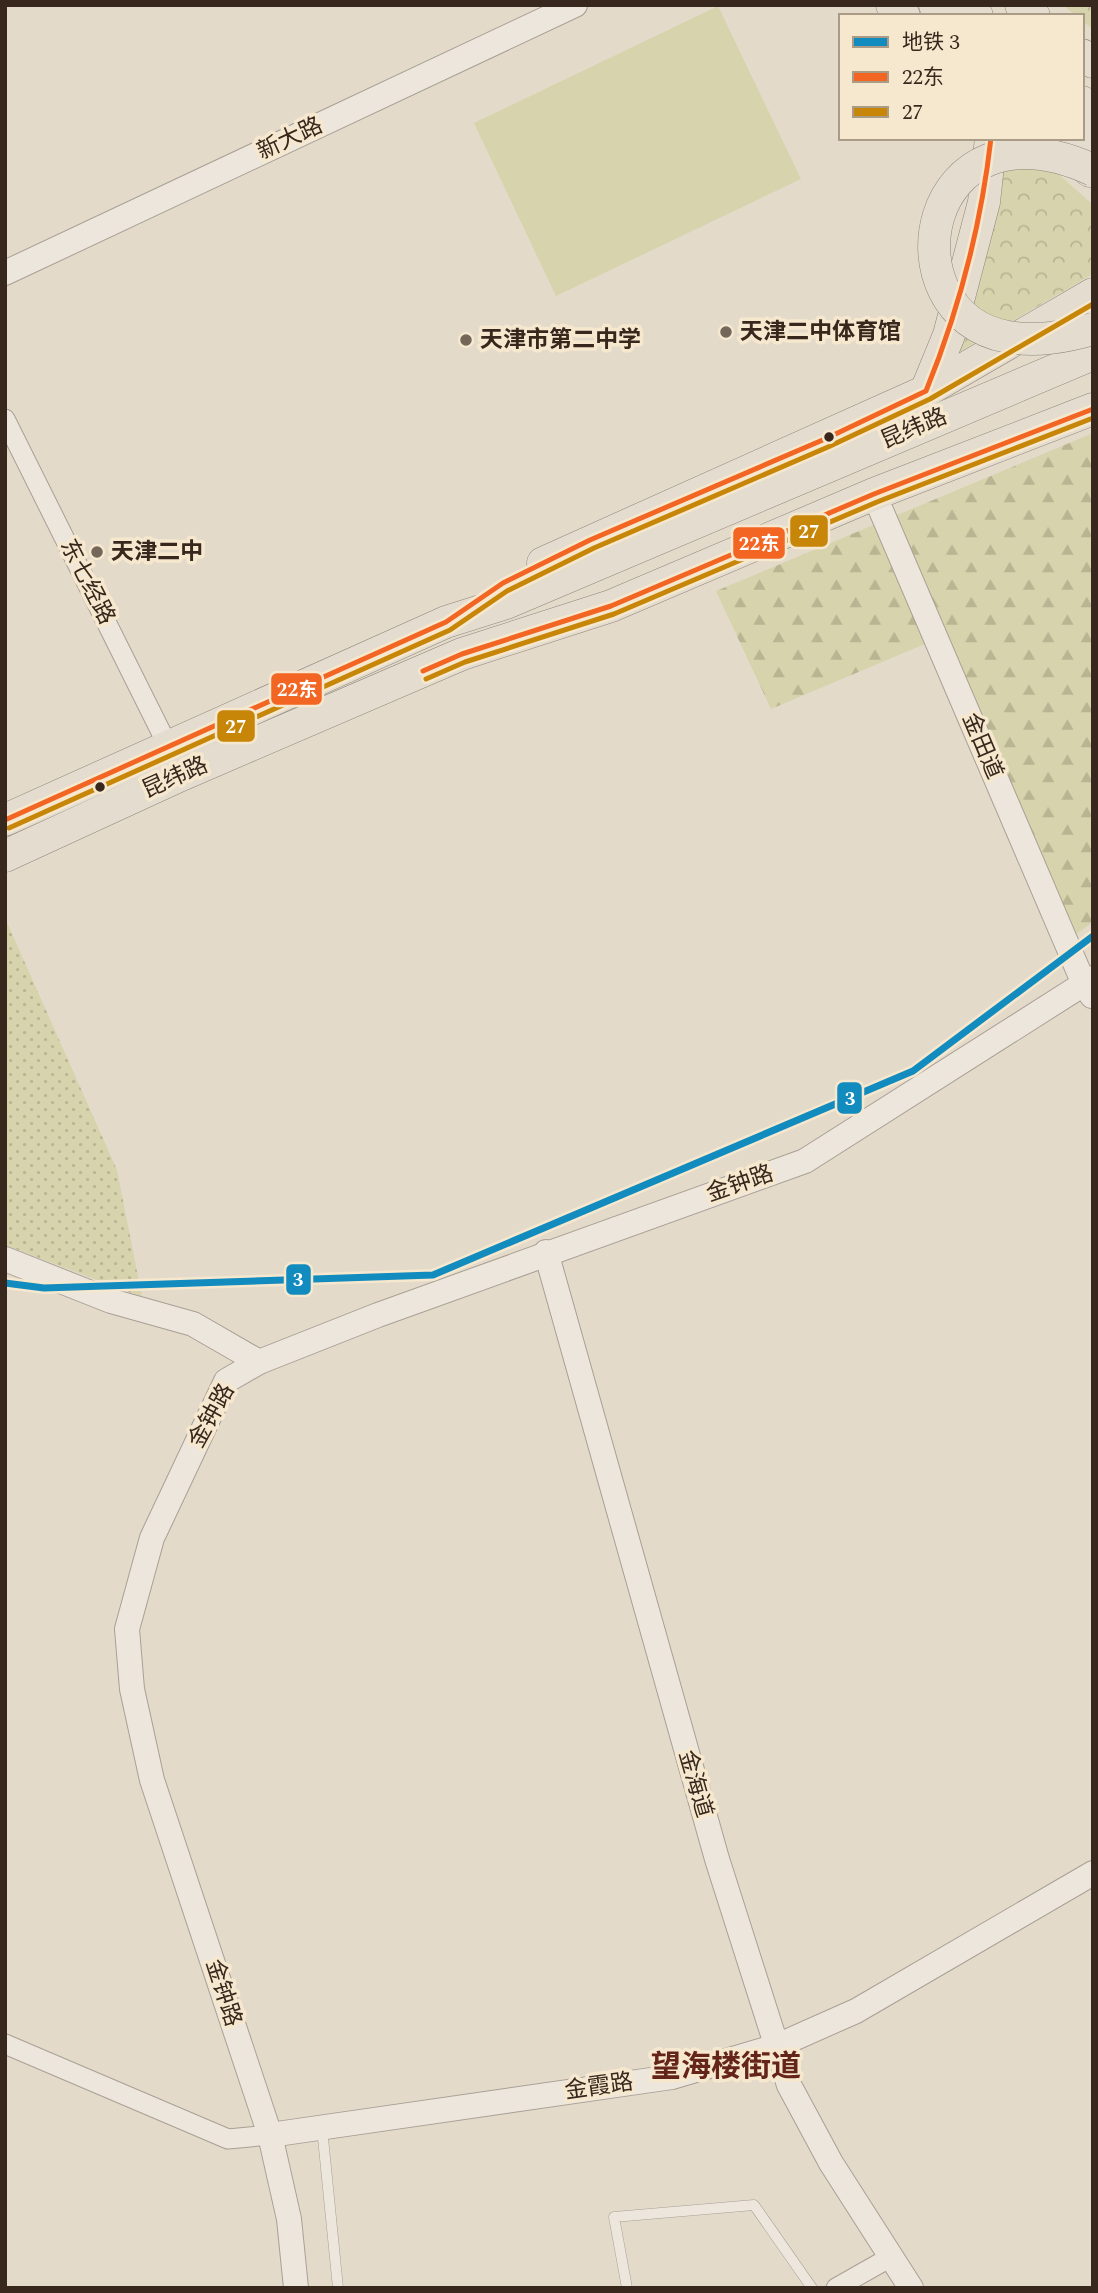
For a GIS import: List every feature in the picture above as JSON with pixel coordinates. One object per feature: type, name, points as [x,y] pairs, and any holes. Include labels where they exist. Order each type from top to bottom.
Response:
[{"type":"main road","points":[[926,391],[949,335],[984,202],[991,140]]},
{"type":"main road","points":[[1054,140],[1093,171]]},
{"type":"main road","points":[[1093,171],[1063,157],[1043,154],[993,157],[955,183],[940,209],[933,247],[941,283],[952,302],[970,319],[986,329],[1005,337],[1033,340],[1062,337],[1093,329]]},
{"type":"main road","points":[[446,622],[503,583],[590,540],[825,439],[926,391],[1093,294]]},
{"type":"main road","name":"昆纬路","points":[[586,579],[1093,354]]},
{"type":"main road","name":"昆纬路","points":[[586,579],[1093,376]]},
{"type":"main road","points":[[462,654],[611,606],[874,494],[1092,410]]},
{"type":"main road","points":[[446,622],[586,579]]},
{"type":"main road","points":[[462,654],[586,579]]},
{"type":"main road","name":"昆纬路","points":[[5,820],[446,622]]},
{"type":"main road","name":"昆纬路","points":[[5,856],[181,775],[462,654]]},
{"type":"street","name":"新大路","points":[[5,273],[575,5]]},
{"type":"street","name":"东七经路","points":[[5,419],[168,746]]},
{"type":"street","name":"金田道","points":[[874,494],[1090,986]]},
{"type":"street","name":"金钟路","points":[[296,2288],[289,2219],[270,2135],[152,1780],[132,1689],[127,1629],[152,1538],[226,1381],[258,1362],[546,1252],[805,1161],[1090,986]]},
{"type":"street","name":"金海道","points":[[546,1252],[717,1859],[777,2046],[795,2096],[831,2163],[889,2258],[911,2288]]},
{"type":"street","points":[[5,1259],[111,1301],[194,1324],[258,1362]]},
{"type":"street","name":"金霞路","points":[[270,2135],[672,2077],[777,2046],[856,2011],[1093,1873]]},
{"type":"street","points":[[5,2044],[228,2139],[270,2135]]},
{"type":"street","points":[[836,2288],[889,2258]]},
{"type":"lane","points":[[322,2127],[338,2288]]},
{"type":"lane","points":[[627,2288],[614,2217],[754,2205],[812,2288]]},
{"type":"green space","points":[[1063,5],[1093,5],[1093,29],[1084,22],[1084,14],[1074,14]]},
{"type":"green space","points":[[718,6],[801,179],[556,296],[474,123]]},
{"type":"green space","points":[[1008,140],[1020,140],[1093,205],[1093,274],[954,355],[1002,179]]},
{"type":"green space","points":[[1093,433],[1093,922],[1075,935],[946,635],[771,709],[716,591]]},
{"type":"green space","points":[[5,918],[117,1170],[142,1297],[5,1245]]},
{"type":"metro line","name":"3","points":[[5,1283],[44,1288],[433,1275],[913,1071],[1093,936]]},
{"type":"transit line","name":"22东","points":[[5,820],[446,622],[503,583],[590,540],[825,439],[926,391],[949,330],[967,267],[991,140]]},
{"type":"transit line","name":"27","points":[[9,828],[450,630],[507,591],[594,548],[828,447],[930,399],[1093,304]]},
{"type":"transit line","name":"22东","points":[[423,671],[462,654],[611,606],[874,494],[1093,409]]},
{"type":"transit line","name":"27","points":[[426,679],[465,662],[614,614],[877,502],[1093,418]]},
{"type":"place","name":"天津二中体育馆","points":[[726,332]]},
{"type":"place","name":"天津市第二中学","points":[[466,340]]},
{"type":"place","name":"天津二中","points":[[97,552]]},
{"type":"district","name":"望海楼街道","points":[[726,2067]]}]
